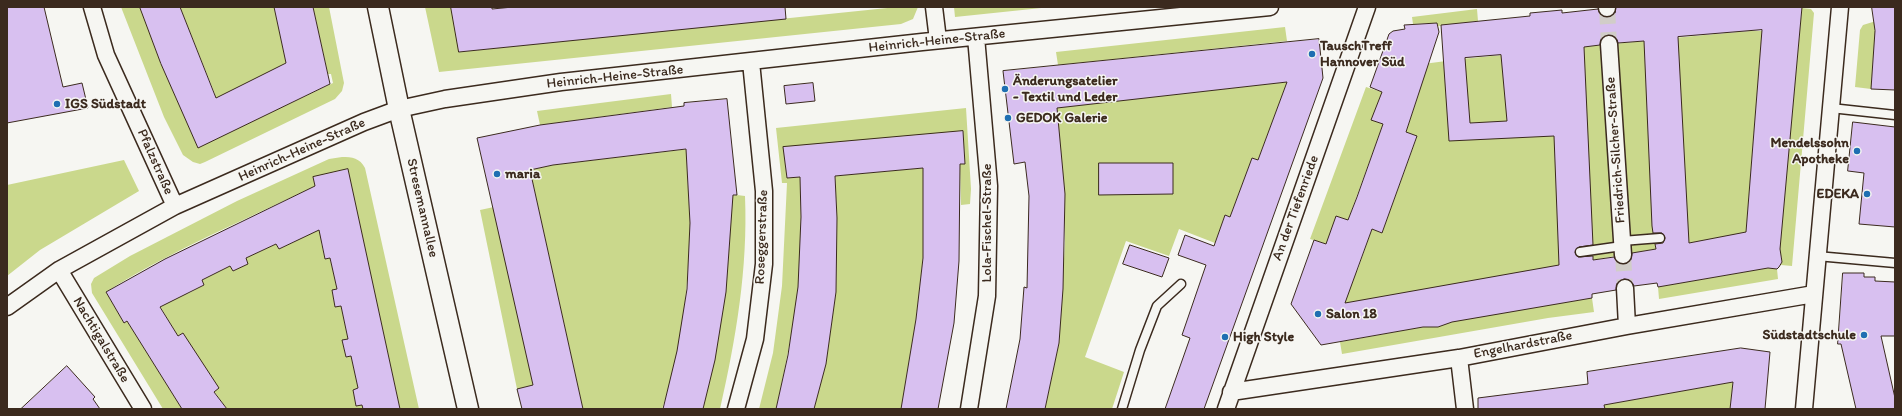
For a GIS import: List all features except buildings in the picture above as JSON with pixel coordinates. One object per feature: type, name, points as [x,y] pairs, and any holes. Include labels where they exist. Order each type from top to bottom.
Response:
[{"type":"street","name":"Pfalzstraße","points":[[92,7],[106,54],[175,206]]},
{"type":"street","name":"Stresemannallee","points":[[378,7],[399,109],[468,409]]},
{"type":"street","points":[[934,7],[938,40]]},
{"type":"street","name":"Heinrich-Heine-Straße","points":[[7,306],[59,270],[175,206],[364,122],[399,109],[445,99],[553,83],[938,40],[1270,7]]},
{"type":"street","name":"An der Tiefenriede","points":[[1226,409],[1367,7]]},
{"type":"street","points":[[1804,409],[1840,7]]},
{"type":"street","name":"Lola-Fischel-Straße","points":[[969,409],[987,296],[989,186],[976,37]]},
{"type":"street","name":"Friedrich-Silcher-Straße","points":[[1610,44],[1622,247]]},
{"type":"street","name":"Roseggerstraße","points":[[736,409],[755,338],[764,264],[764,191],[751,62]]},
{"type":"street","name":"Nachtigalstraße","points":[[59,270],[143,409]]},
{"type":"street","points":[[1625,288],[1627,326]]},
{"type":"street","name":"Engelhardstraße","points":[[1231,392],[1459,358],[1627,326],[1814,294]]},
{"type":"street","points":[[1459,358],[1465,409]]},
{"type":"lane","points":[[1831,108],[1895,115]]},
{"type":"lane","points":[[1580,252],[1622,247],[1660,238]]},
{"type":"lane","points":[[1817,256],[1895,263]]},
{"type":"lane","points":[[1122,409],[1140,350],[1157,306],[1181,284]]},
{"type":"green space","points":[[121,7],[140,7],[161,64],[198,147],[333,83],[331,74],[328,74],[313,7],[329,7],[344,83],[342,91],[335,99],[205,162],[200,164],[193,162],[183,155],[164,117]]},
{"type":"green space","points":[[180,7],[274,7],[286,63],[215,107],[210,96],[215,94]]},
{"type":"green space","points":[[425,7],[451,7],[459,52],[897,7],[918,7],[913,19],[901,24],[439,72]]},
{"type":"green space","points":[[954,7],[1051,7],[955,17]]},
{"type":"green space","points":[[1802,8],[1811,9],[1814,13],[1792,266],[1781,265],[1782,258],[1779,253]]},
{"type":"green space","points":[[1477,9],[1478,21],[1438,26],[1437,23],[1413,24],[1412,17]]},
{"type":"green space","points":[[1876,21],[1871,89],[1855,87],[1860,30],[1863,25]]},
{"type":"green space","points":[[1285,27],[1287,41],[1058,65],[1056,52]]},
{"type":"green space","points":[[1745,31],[1762,31],[1746,233],[1337,305],[1358,269],[1372,229],[1382,233],[1417,137],[1406,132],[1419,93],[1416,65],[1461,59]]},
{"type":"green space","points":[[1287,82],[1258,160],[1252,158],[1230,217],[1225,215],[1215,243],[1179,229],[1169,256],[1126,241],[1085,357],[1124,372],[1112,409],[1045,409],[1059,343],[1065,242],[1065,194],[1059,134],[1045,109]]},
{"type":"green space","points":[[1366,87],[1382,92],[1372,120],[1383,124],[1348,220],[1326,244],[1310,239]]},
{"type":"green space","points":[[671,94],[672,107],[540,125],[537,111]]},
{"type":"green space","points":[[966,108],[971,189],[970,204],[961,205],[960,164],[965,164],[963,131],[784,148],[787,178],[800,177],[801,246],[798,288],[794,319],[776,409],[759,409],[773,353],[782,286],[787,183],[782,183],[776,128]]},
{"type":"green space","points":[[689,149],[688,177],[690,225],[686,295],[680,341],[662,409],[583,409],[530,170],[553,165]]},
{"type":"green space","points":[[349,157],[358,160],[365,168],[419,409],[400,409],[347,169],[314,177],[315,186],[157,262],[106,292],[124,323],[127,321],[182,409],[163,409],[92,293],[91,284],[94,278],[130,256],[237,201],[329,159]]},
{"type":"green space","points":[[124,160],[139,191],[40,250],[7,276],[7,185]]},
{"type":"green space","points":[[923,168],[923,258],[916,319],[901,409],[814,409],[826,363],[836,292],[837,218],[835,176]]},
{"type":"green space","points":[[730,196],[745,196],[745,250],[736,330],[720,409],[703,409],[715,356],[724,303],[729,250]]},
{"type":"green space","points":[[494,207],[533,385],[517,389],[480,210]]},
{"type":"green space","points":[[319,224],[327,241],[321,242],[325,259],[330,258],[337,289],[332,291],[335,307],[341,306],[348,339],[342,340],[346,357],[351,356],[358,388],[353,390],[356,406],[362,405],[363,409],[227,409],[214,391],[183,333],[178,336],[157,301],[189,293],[204,285],[202,280],[230,266],[233,271],[248,264],[246,258],[276,244],[279,249],[294,242],[292,237]]},
{"type":"green space","points":[[1768,268],[1777,269],[1778,279],[1659,299],[1658,287]]},
{"type":"green space","points":[[1592,298],[1594,312],[1548,318],[1342,354],[1340,342],[1423,327],[1438,327],[1453,321]]},
{"type":"green space","points":[[1733,382],[1730,409],[1605,409],[1604,405]]},
{"type":"tunnel","points":[[1607,8],[1609,44]]},
{"type":"tunnel","points":[[1623,255],[1625,288]]},
{"type":"place","name":"TauschTreff Hannover Süd","points":[[1312,54]]},
{"type":"place","name":"Änderungsatelier - Textil und Leder","points":[[1005,89]]},
{"type":"place","name":"IGS Südstadt","points":[[57,104]]},
{"type":"place","name":"GEDOK Galerie","points":[[1008,118]]},
{"type":"place","name":"Mendelssohn Apotheke","points":[[1857,151]]},
{"type":"place","name":"maria","points":[[497,174]]},
{"type":"place","name":"EDEKA","points":[[1867,194]]},
{"type":"place","name":"Salon 18","points":[[1318,314]]},
{"type":"place","name":"Südstadtschule","points":[[1864,335]]},
{"type":"place","name":"High Style","points":[[1225,337]]}]
